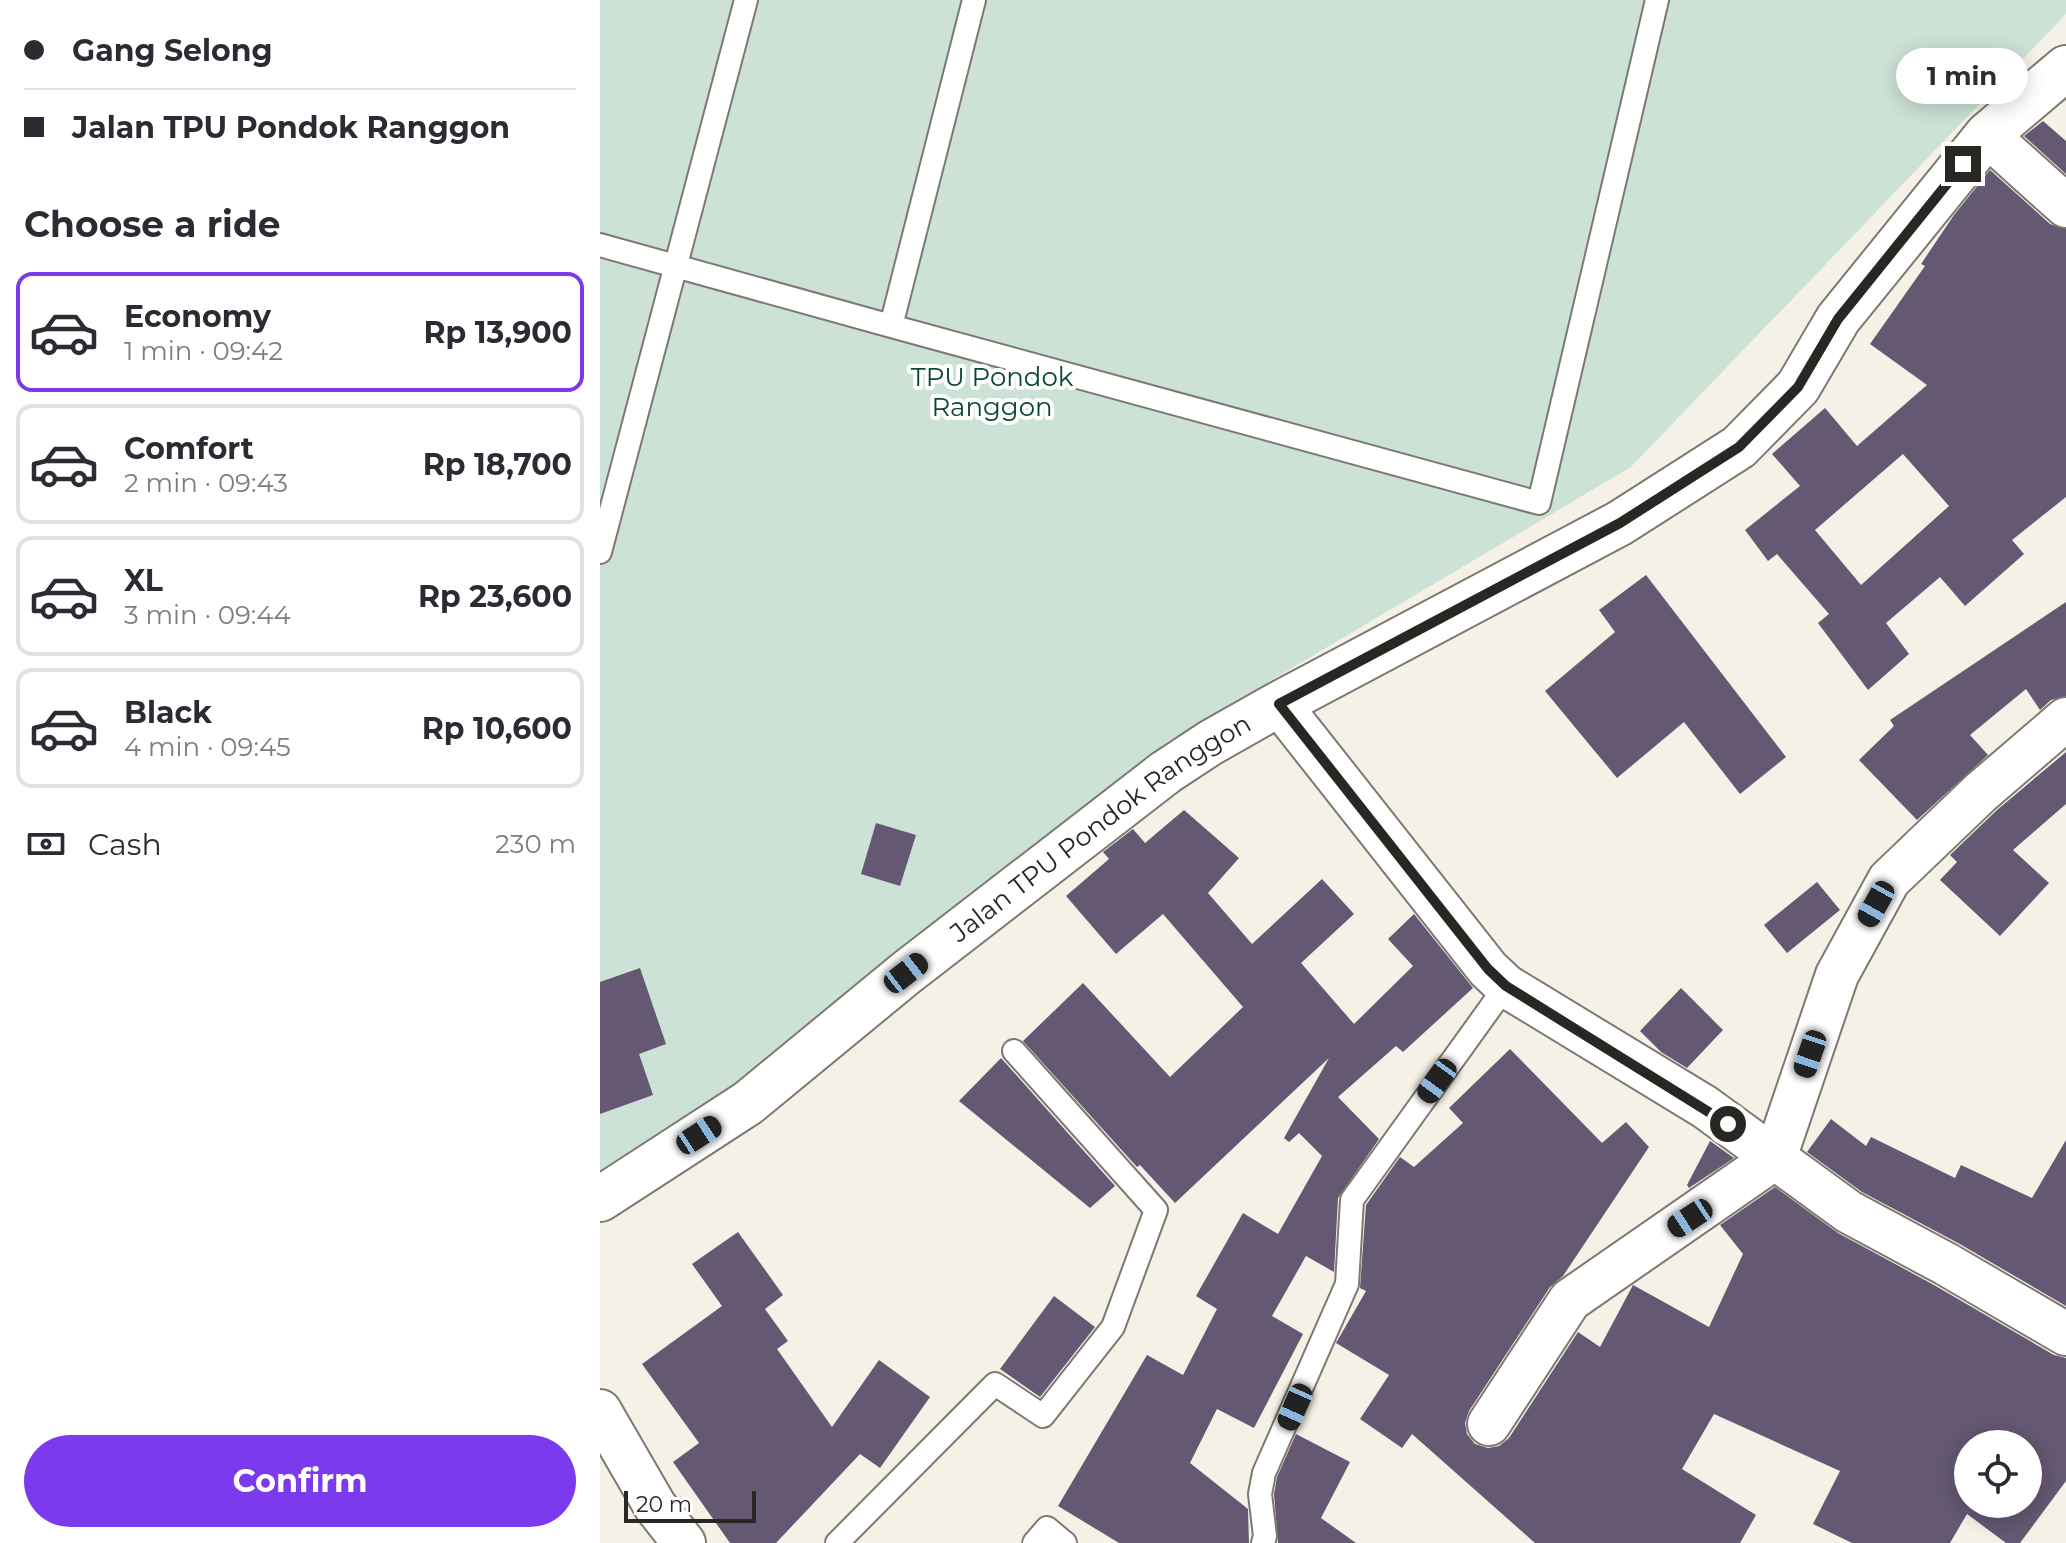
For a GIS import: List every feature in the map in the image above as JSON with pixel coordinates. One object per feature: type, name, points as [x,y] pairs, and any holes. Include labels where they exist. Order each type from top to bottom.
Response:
[{"type":"street","name":"Jalan TPU Pondok Ranggon","points":[[600,1199],[748,1103],[906,973],[1166,772],[1279,704],[1620,523],[1739,447],[1798,387],[1838,319],[1987,135],[2066,68]]},
{"type":"street","points":[[1987,135],[2066,206]]},
{"type":"street","points":[[1279,704],[1488,969],[1506,986],[1705,1107],[1849,1212],[2066,1334]]},
{"type":"street","points":[[1489,1424],[1570,1300],[1775,1158],[1837,975],[1889,880],[1981,792],[2066,719]]},
{"type":"street","points":[[600,1411],[655,1506],[684,1543]]},
{"type":"lane","points":[[600,552],[746,0]]},
{"type":"lane","points":[[891,326],[974,0]]},
{"type":"lane","points":[[600,245],[1539,503],[1657,0]]},
{"type":"lane","points":[[1263,1543],[1260,1494],[1264,1473],[1347,1284],[1352,1200],[1506,986]]},
{"type":"lane","points":[[837,1543],[995,1384],[1043,1416],[1113,1327],[1151,1225],[1156,1210],[1014,1051]]},
{"type":"lane","points":[[1034,1543],[1047,1528],[1065,1543]]},
{"type":"green space","name":"TPU Pondok Ranggon","points":[[600,0],[2066,0],[2066,14],[1631,467],[1167,742],[698,1125],[600,1190]]},
{"type":"building","points":[[2043,121],[2066,141],[2066,174],[2024,136]]},
{"type":"building","points":[[1990,170],[2050,224],[2066,229],[2066,497],[2012,540],[2024,554],[1965,606],[1940,577],[1886,623],[1909,654],[1868,690],[1818,623],[1829,614],[1777,554],[1768,561],[1745,530],[1800,486],[1772,454],[1825,408],[1857,446],[1927,385],[1870,344],[1925,266],[1921,264]],"holes":[[[1903,454],[1949,506],[1861,585],[1815,530]]]},
{"type":"building","points":[[1646,575],[1786,757],[1740,794],[1684,722],[1617,778],[1545,691],[1615,632],[1599,610]]},
{"type":"building","points":[[2066,602],[2066,696],[2051,700],[2040,710],[2026,689],[1970,735],[1988,755],[1917,820],[1859,760],[1894,726],[1890,720]]},
{"type":"building","points":[[2066,752],[2066,804],[2013,850],[2049,883],[2000,936],[1940,880],[1957,862],[1950,855],[1997,810]]},
{"type":"building","points":[[1184,810],[1239,858],[1208,893],[1252,944],[1322,879],[1354,914],[1301,963],[1354,1024],[1413,966],[1388,939],[1414,914],[1473,988],[1403,1052],[1396,1046],[1338,1097],[1379,1139],[1338,1198],[1334,1272],[1306,1256],[1272,1316],[1303,1334],[1254,1428],[1217,1409],[1190,1463],[1248,1509],[1249,1543],[1119,1543],[1058,1506],[1147,1355],[1183,1375],[1217,1309],[1196,1296],[1243,1213],[1278,1234],[1322,1156],[1299,1133],[1289,1142],[1284,1138],[1329,1058],[1175,1203],[1140,1165],[1137,1167],[1023,1041],[1083,983],[1170,1077],[1243,1007],[1163,914],[1116,954],[1066,896],[1109,859],[1103,852],[1133,829],[1145,843]]},
{"type":"building","points":[[876,823],[916,835],[900,886],[861,874]]},
{"type":"building","points":[[1817,882],[1840,910],[1787,953],[1764,925]]},
{"type":"building","points":[[640,968],[666,1044],[639,1054],[653,1095],[600,1114],[600,982]]},
{"type":"building","points":[[1681,988],[1723,1030],[1687,1068],[1661,1052],[1640,1031]]},
{"type":"building","points":[[1510,1049],[1602,1143],[1626,1122],[1649,1147],[1563,1276],[1550,1287],[1469,1411],[1465,1423],[1467,1434],[1475,1444],[1488,1448],[1499,1446],[1509,1438],[1578,1332],[1600,1347],[1633,1285],[1709,1327],[1743,1254],[1720,1225],[1775,1187],[1838,1233],[2054,1355],[2066,1358],[2066,1481],[2042,1513],[2042,1430],[1954,1430],[1954,1518],[1965,1518],[1950,1543],[1852,1543],[1813,1524],[1840,1471],[1714,1414],[1682,1469],[1756,1515],[1740,1543],[1535,1543],[1412,1434],[1402,1448],[1360,1419],[1389,1375],[1336,1343],[1366,1291],[1360,1288],[1366,1205],[1400,1157],[1414,1167],[1463,1123],[1449,1108]]},
{"type":"building","points":[[1001,1058],[1115,1186],[1090,1208],[959,1101]]},
{"type":"building","points":[[1831,1119],[1866,1146],[1871,1137],[1955,1178],[1961,1165],[2032,1198],[2066,1140],[2066,1306],[1862,1192],[1807,1152]]},
{"type":"building","points":[[1710,1141],[1734,1158],[1689,1188],[1687,1185]]},
{"type":"building","points":[[738,1232],[783,1295],[765,1309],[788,1341],[777,1349],[832,1427],[879,1360],[930,1397],[880,1468],[860,1454],[776,1543],[730,1543],[673,1462],[699,1443],[642,1364],[722,1306],[692,1264]]},
{"type":"building","points":[[1054,1296],[1095,1327],[1040,1397],[1000,1369]]},
{"type":"building","points":[[1296,1434],[1350,1462],[1321,1518],[1356,1543],[1278,1543],[1274,1494],[1277,1477]]},
{"type":"building","points":[[1972,1518],[2039,1518],[2020,1543],[2006,1543]]},
{"type":"route","points":[[1728,1124],[1506,986],[1488,969],[1279,704],[1620,523],[1739,447],[1798,387],[1838,319],[1963,164]]}]
